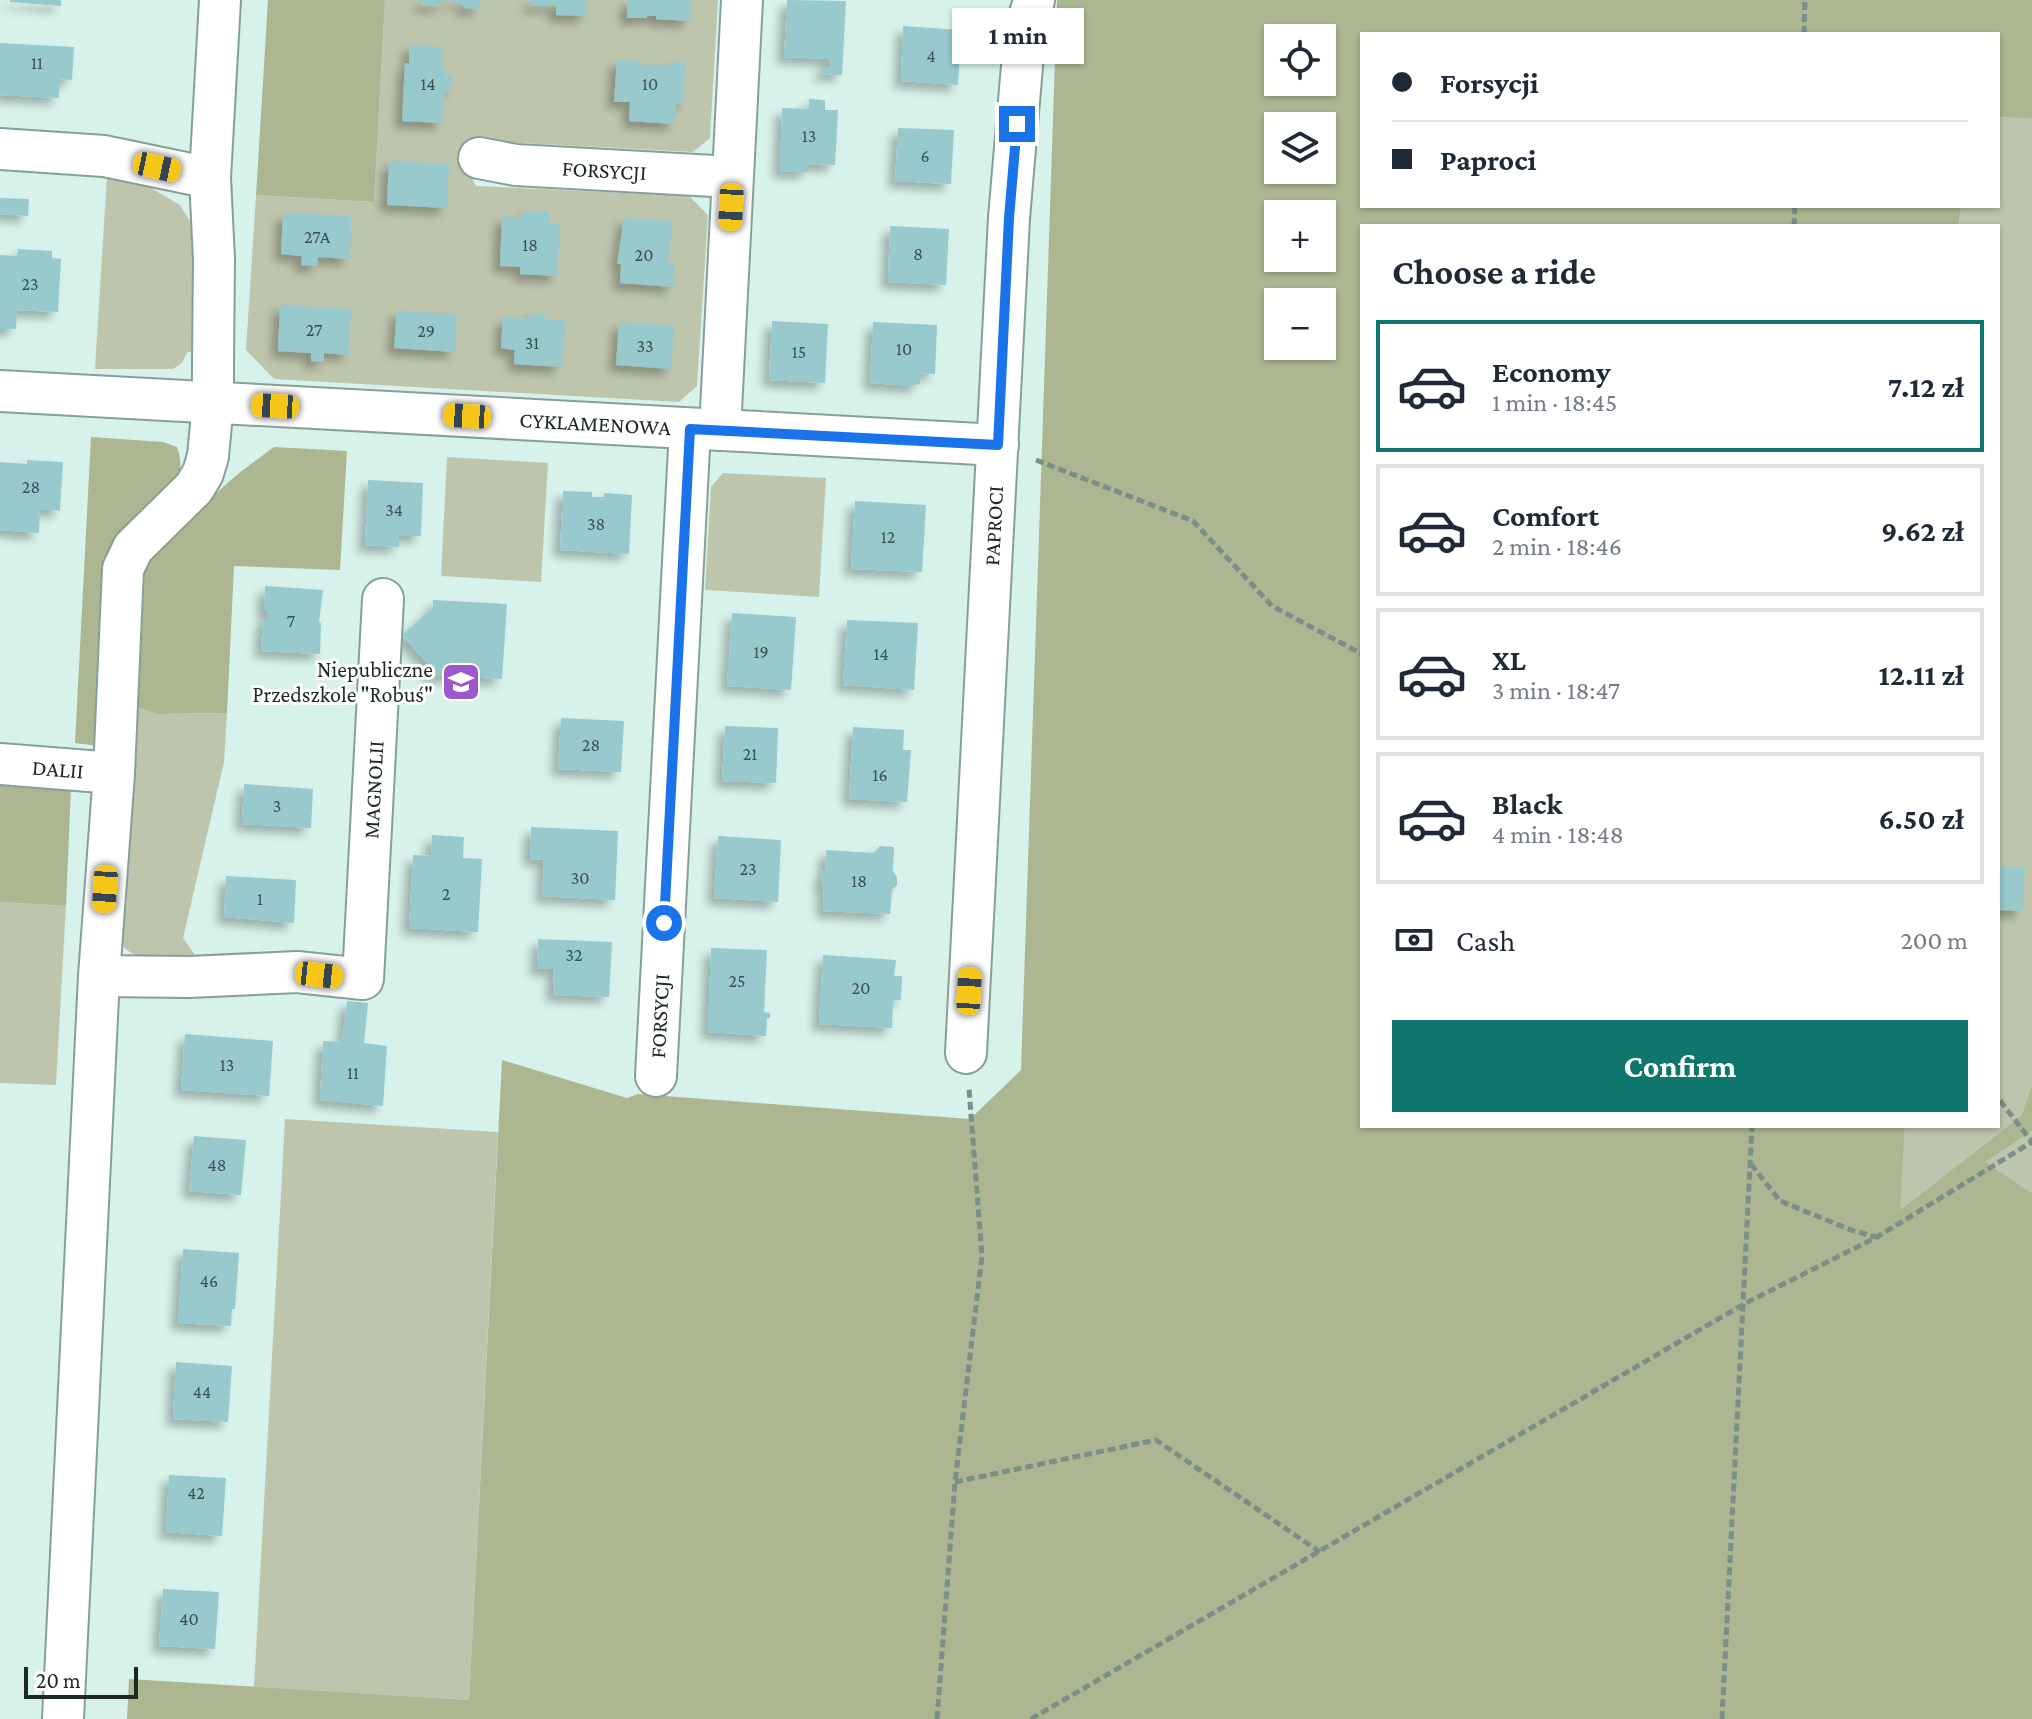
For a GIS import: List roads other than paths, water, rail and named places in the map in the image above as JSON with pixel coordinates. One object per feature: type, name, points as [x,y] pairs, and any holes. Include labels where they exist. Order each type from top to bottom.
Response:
[{"type":"street","points":[[63,1719],[99,976],[114,773],[123,569],[133,548],[194,488],[208,456],[213,403],[214,259],[210,178],[220,0]]},
{"type":"street","name":"FORSYCJI","points":[[656,1076],[705,429],[732,177],[742,0]]},
{"type":"street","name":"PAPROCI","points":[[966,1053],[1009,218],[1025,31],[1034,0]]},
{"type":"street","points":[[0,149],[104,156],[210,178]]},
{"type":"street","name":"FORSYCJI","points":[[479,158],[516,165],[732,177]]},
{"type":"street","name":"CYKLAMENOWA","points":[[0,391],[998,445]]},
{"type":"street","name":"MAGNOLII","points":[[99,976],[189,977],[297,972],[363,979],[383,599]]},
{"type":"street","name":"DALII","points":[[0,764],[114,773]]},
{"type":"place","name":"Niepubliczne Przedszkole \"Robuś\"","points":[[461,682]]}]
